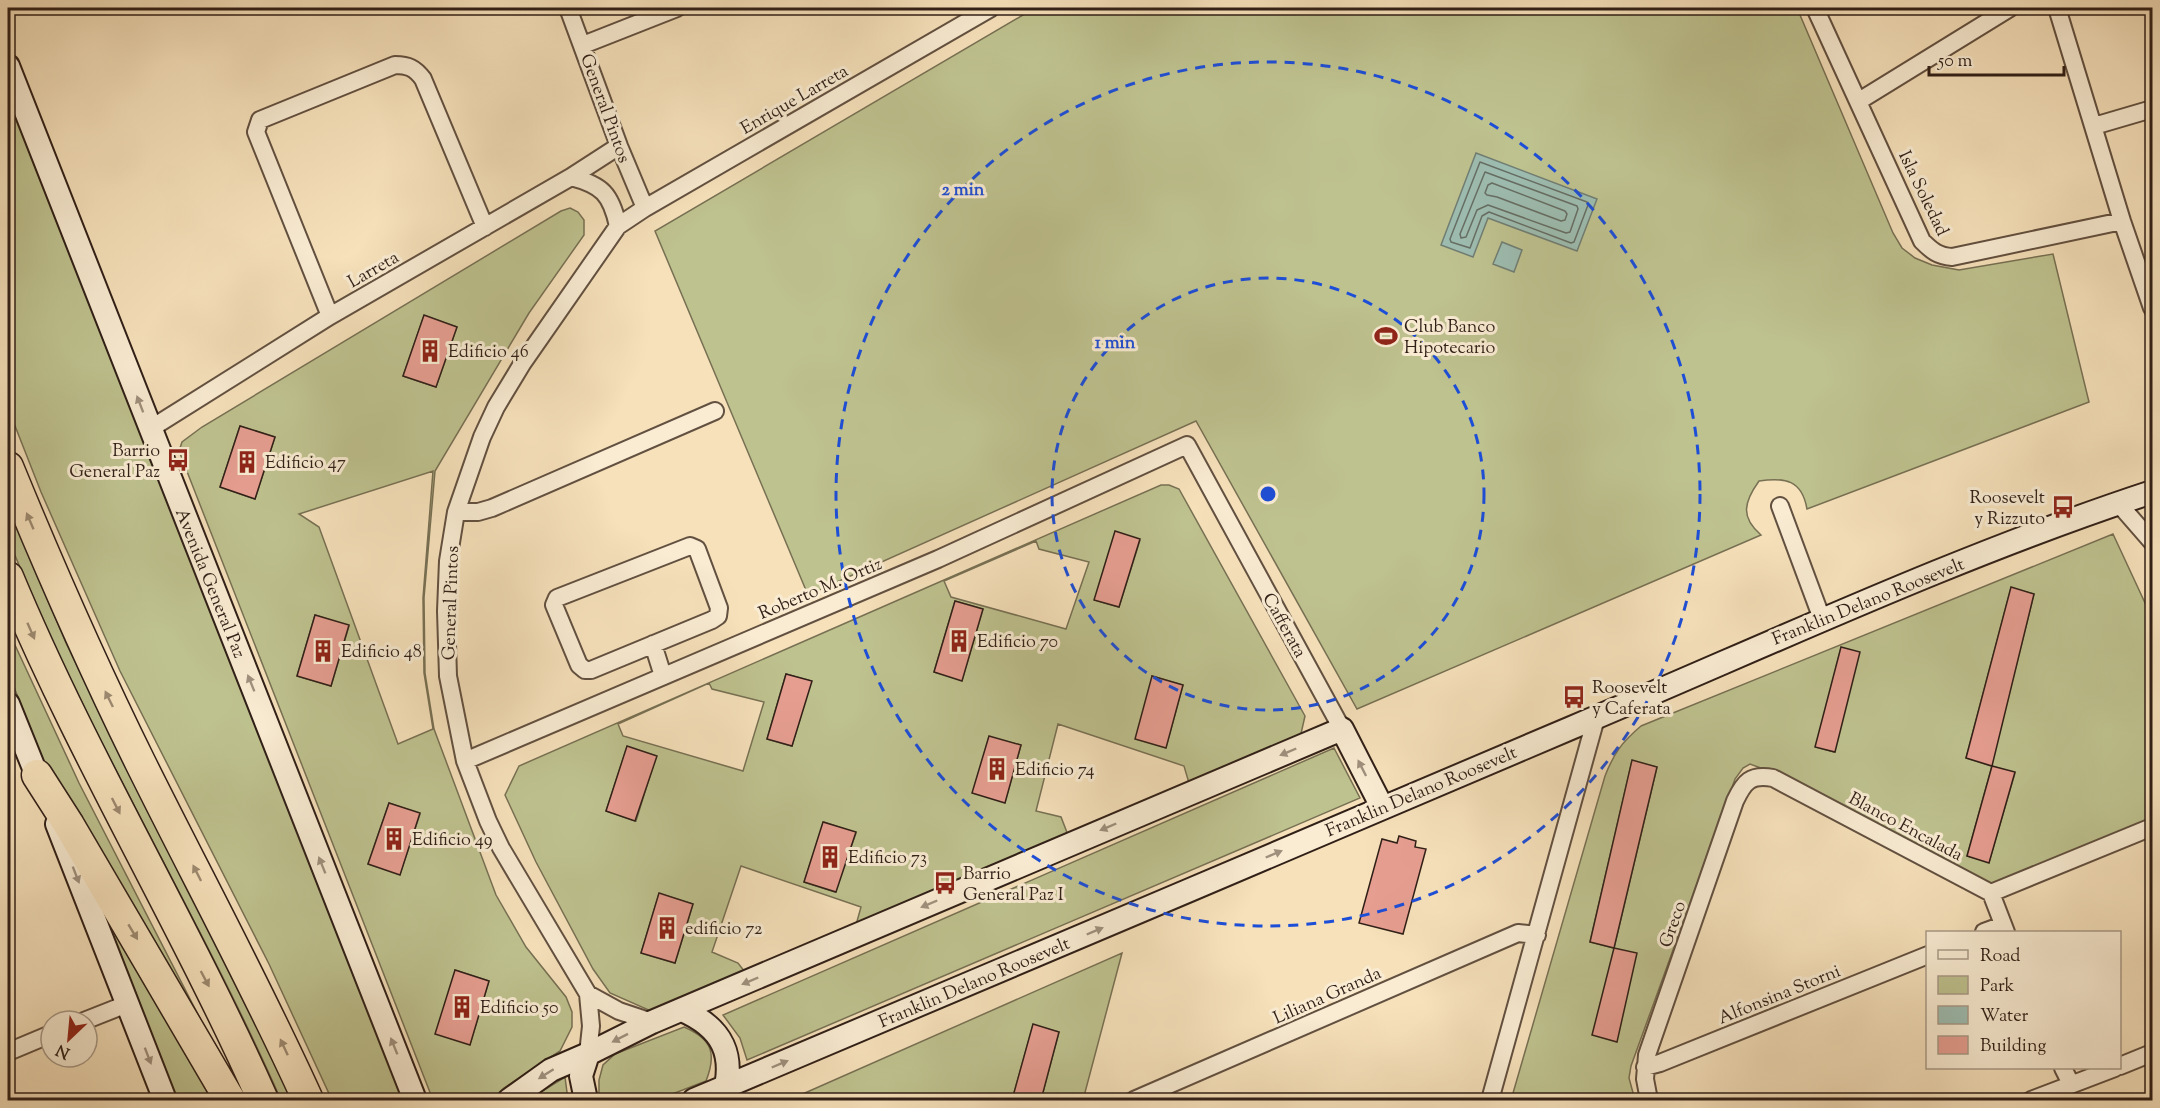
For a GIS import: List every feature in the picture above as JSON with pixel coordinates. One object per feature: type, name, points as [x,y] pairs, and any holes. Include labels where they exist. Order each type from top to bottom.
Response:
[{"type":"highway","points":[[8,467],[57,587],[98,676],[257,990],[308,1101]]},
{"type":"highway","points":[[8,577],[65,705],[213,993],[263,1101]]},
{"type":"highway","points":[[37,775],[76,835],[230,1101]]},
{"type":"street","name":"General Pintos","points":[[568,8],[619,146],[645,208]]},
{"type":"street","points":[[583,45],[677,8]]},
{"type":"street","name":"Enrique Larreta","points":[[618,226],[645,208],[991,8]]},
{"type":"street","name":"Isla Soledad","points":[[1815,8],[1922,242],[1940,256],[1952,257],[2122,221]]},
{"type":"street","points":[[1859,101],[2010,8]]},
{"type":"street","points":[[2057,8],[2122,221],[2151,301]]},
{"type":"street","points":[[330,316],[256,132],[260,120],[395,65],[406,65],[416,70],[423,79],[485,227]]},
{"type":"street","name":"Avenida General Paz","points":[[8,66],[415,1101]]},
{"type":"street","points":[[2094,126],[2152,109]]},
{"type":"street","name":"Larreta","points":[[150,429],[330,316],[571,177],[619,146]]},
{"type":"street","points":[[571,177],[586,181],[606,193],[614,209],[618,226]]},
{"type":"street","name":"General Pintos","points":[[586,1101],[581,1076],[588,1054],[591,1026],[588,994],[501,848],[465,761],[448,676],[446,611],[448,561],[456,512],[482,436],[496,407],[522,364],[618,226]]},
{"type":"street","points":[[456,512],[478,512],[492,508],[716,411]]},
{"type":"street","name":"Roberto M. Ortiz","points":[[465,761],[927,563],[1187,445]]},
{"type":"street","name":"Cafferata","points":[[1187,445],[1382,807]]},
{"type":"street","name":"Franklin Delano Roosevelt","points":[[694,1101],[724,1094],[1382,807],[1596,718],[1822,619],[2067,521],[2152,492]]},
{"type":"street","points":[[2118,503],[2152,542]]},
{"type":"street","points":[[1779,506],[1822,619]]},
{"type":"street","points":[[690,546],[697,549],[719,608],[718,616],[653,644],[591,670],[585,670],[579,665],[554,606],[556,598],[690,546]]},
{"type":"street","points":[[653,644],[663,676]]},
{"type":"street","points":[[8,704],[165,1101]]},
{"type":"street","points":[[1490,1101],[1596,718]]},
{"type":"street","points":[[509,1101],[551,1070],[652,1022],[1342,729]]},
{"type":"street","name":"Blanco Encalada","points":[[1763,776],[1773,778],[1991,893]]},
{"type":"street","name":"Greco","points":[[1649,1101],[1645,1079],[1647,1055],[1735,801],[1748,781],[1763,776]]},
{"type":"street","points":[[2004,929],[1991,893],[2152,827]]},
{"type":"street","name":"Liliana Granda","points":[[1134,1101],[1518,933],[1537,935]]},
{"type":"street","name":"Alfonsina Storni","points":[[1645,1067],[1926,956]]},
{"type":"street","points":[[588,994],[619,1011],[652,1022]]},
{"type":"street","points":[[99,1015],[127,1004]]},
{"type":"street","points":[[682,1010],[700,1018],[715,1031],[720,1040],[728,1067],[724,1094]]},
{"type":"street","points":[[8,1052],[39,1039]]},
{"type":"street","points":[[2121,1066],[2152,1053]]},
{"type":"street","points":[[2064,1069],[2071,1084]]},
{"type":"street","points":[[2031,1101],[2112,1069]]},
{"type":"green space","name":"Club Banco Hipotecario","points":[[1035,8],[1797,8],[1893,233],[1902,248],[1915,258],[1932,265],[1959,270],[2053,254],[2089,402],[1807,509],[1801,492],[1791,483],[1784,480],[1759,481],[1750,496],[1747,516],[1761,535],[1357,709],[1196,421],[808,595],[655,231]]},
{"type":"green space","points":[[8,98],[404,1100],[332,1100],[269,964],[120,671],[41,492],[8,408]]},
{"type":"green space","points":[[570,208],[578,212],[584,220],[584,235],[529,313],[435,471],[424,598],[425,673],[434,729],[496,895],[526,947],[566,997],[572,1012],[572,1027],[560,1051],[504,1088],[491,1100],[433,1100],[179,451],[182,442],[202,427],[561,211]],"holes":[[[424,316],[457,327],[436,387],[403,376]],[[240,426],[275,437],[255,499],[220,487]],[[433,471],[423,598],[424,673],[433,729],[398,744],[319,527],[299,514]],[[315,615],[349,626],[331,686],[297,676]],[[389,803],[420,814],[400,874],[368,864]],[[455,970],[489,981],[470,1044]]]},
{"type":"green space","points":[[1161,485],[1179,489],[1305,716],[1300,738],[653,1012],[610,993],[593,969],[536,862],[505,795],[519,766]],"holes":[[[1140,540],[1119,607],[1095,600]],[[1036,541],[1039,549],[1089,562],[1066,629],[951,597],[944,581]],[[955,601],[983,609],[962,680],[934,672]],[[786,674],[811,681],[792,746],[767,739]],[[1152,676],[1183,685],[1166,747]],[[709,683],[712,689],[764,702],[743,771],[623,736],[618,724]],[[1058,724],[1184,766],[1189,783],[1068,835],[1061,817],[1036,811]],[[989,737],[1021,745],[1005,802],[973,793]],[[627,747],[656,756],[636,821],[606,811]],[[824,822],[856,833],[835,892],[804,882]],[[741,866],[861,907],[856,925],[745,972],[738,963],[712,952]],[[659,894],[693,904],[675,963],[641,953]]]},
{"type":"green space","points":[[8,507],[66,643],[293,1100],[281,1100],[214,959],[71,681],[8,538]]},
{"type":"green space","points":[[2113,534],[2152,618],[2152,824],[1992,887],[1769,771],[1750,764],[1743,768],[1735,779],[1631,1066],[1629,1078],[1635,1100],[1511,1100],[1605,776],[1619,748],[1641,726]],"holes":[[[2011,588],[2034,594],[1991,766],[1966,758]],[[1841,648],[1834,752],[1816,747]],[[1632,761],[1657,767],[1614,948],[1590,942]],[[1992,766],[2015,773],[1989,862],[1967,856]]]},
{"type":"green space","points":[[8,630],[79,783],[208,1034],[44,763],[8,672]]},
{"type":"green space","points":[[1334,748],[1360,798],[747,1060],[740,1038],[723,1015]]},
{"type":"green space","points":[[90,883],[217,1100],[176,1100]]},
{"type":"green space","points":[[1122,953],[1083,1100],[1041,1100],[1059,1032],[1033,1025],[1012,1100],[789,1100]]},
{"type":"green space","points":[[684,1027],[701,1037],[710,1048],[711,1062],[706,1081],[657,1100],[602,1100],[599,1096],[599,1080],[603,1065],[615,1054]]},
{"type":"green space","points":[[565,1077],[568,1100],[528,1100]]},
{"type":"water","points":[[1476,153],[1597,199],[1577,251],[1488,218],[1473,257],[1441,245]]},
{"type":"water","points":[[1502,242],[1522,250],[1514,272],[1493,264]]},
{"type":"building","name":"Edificio 46","points":[[424,315],[457,327],[436,387],[403,376]]},
{"type":"building","name":"Edificio 47","points":[[240,426],[275,437],[255,499],[220,487]]},
{"type":"building","points":[[1115,531],[1140,539],[1119,607],[1094,600]]},
{"type":"building","points":[[2011,587],[2034,594],[1992,766],[1966,758]]},
{"type":"building","name":"Edificio 70","points":[[955,601],[983,609],[962,681],[934,672]]},
{"type":"building","name":"Edificio 48","points":[[315,615],[349,625],[331,686],[297,676]]},
{"type":"building","points":[[1841,647],[1860,652],[1835,752],[1815,747]]},
{"type":"building","points":[[786,674],[812,681],[792,746],[767,739]]},
{"type":"building","points":[[1152,676],[1183,685],[1166,748],[1135,739]]},
{"type":"building","name":"Edificio 74","points":[[989,736],[1021,745],[1005,803],[972,793]]},
{"type":"building","points":[[627,746],[657,756],[635,821],[606,811]]},
{"type":"building","points":[[1632,760],[1657,767],[1614,948],[1590,942]]},
{"type":"building","points":[[1992,766],[2015,772],[1989,863],[1967,856]]},
{"type":"building","name":"Edificio 49","points":[[389,803],[420,813],[400,875],[368,864]]},
{"type":"building","name":"Edificio 73","points":[[823,822],[856,832],[836,892],[804,882]]},
{"type":"building","points":[[1399,836],[1416,841],[1415,847],[1426,849],[1403,934],[1359,923],[1382,839],[1397,843]]},
{"type":"building","name":"edificio 72","points":[[659,893],[693,904],[675,963],[641,953]]},
{"type":"building","points":[[1614,948],[1637,953],[1617,1042],[1592,1035]]},
{"type":"building","name":"Edificio 50","points":[[455,970],[489,981],[470,1045],[435,1034]]},
{"type":"building","points":[[1033,1024],[1059,1032],[1041,1100],[1012,1100]]},
{"type":"place","name":"Club Banco Hipotecario","points":[[1386,336]]},
{"type":"place","name":"Edificio 46","points":[[430,351]]},
{"type":"place","name":"Barrio General Paz","points":[[178,460]]},
{"type":"place","name":"Edificio 47","points":[[247,462]]},
{"type":"place","name":"Roosevelt y Rizzuto","points":[[2063,507]]},
{"type":"place","name":"Edificio 70","points":[[959,641]]},
{"type":"place","name":"Edificio 48","points":[[323,651]]},
{"type":"place","name":"Roosevelt y Caferata","points":[[1574,697]]},
{"type":"place","name":"Edificio 74","points":[[997,769]]},
{"type":"place","name":"Edificio 49","points":[[394,839]]},
{"type":"place","name":"Edificio 73","points":[[830,857]]},
{"type":"place","name":"Barrio General Paz I","points":[[945,883]]},
{"type":"place","name":"edificio 72","points":[[667,928]]},
{"type":"place","name":"Edificio 50","points":[[462,1007]]}]
